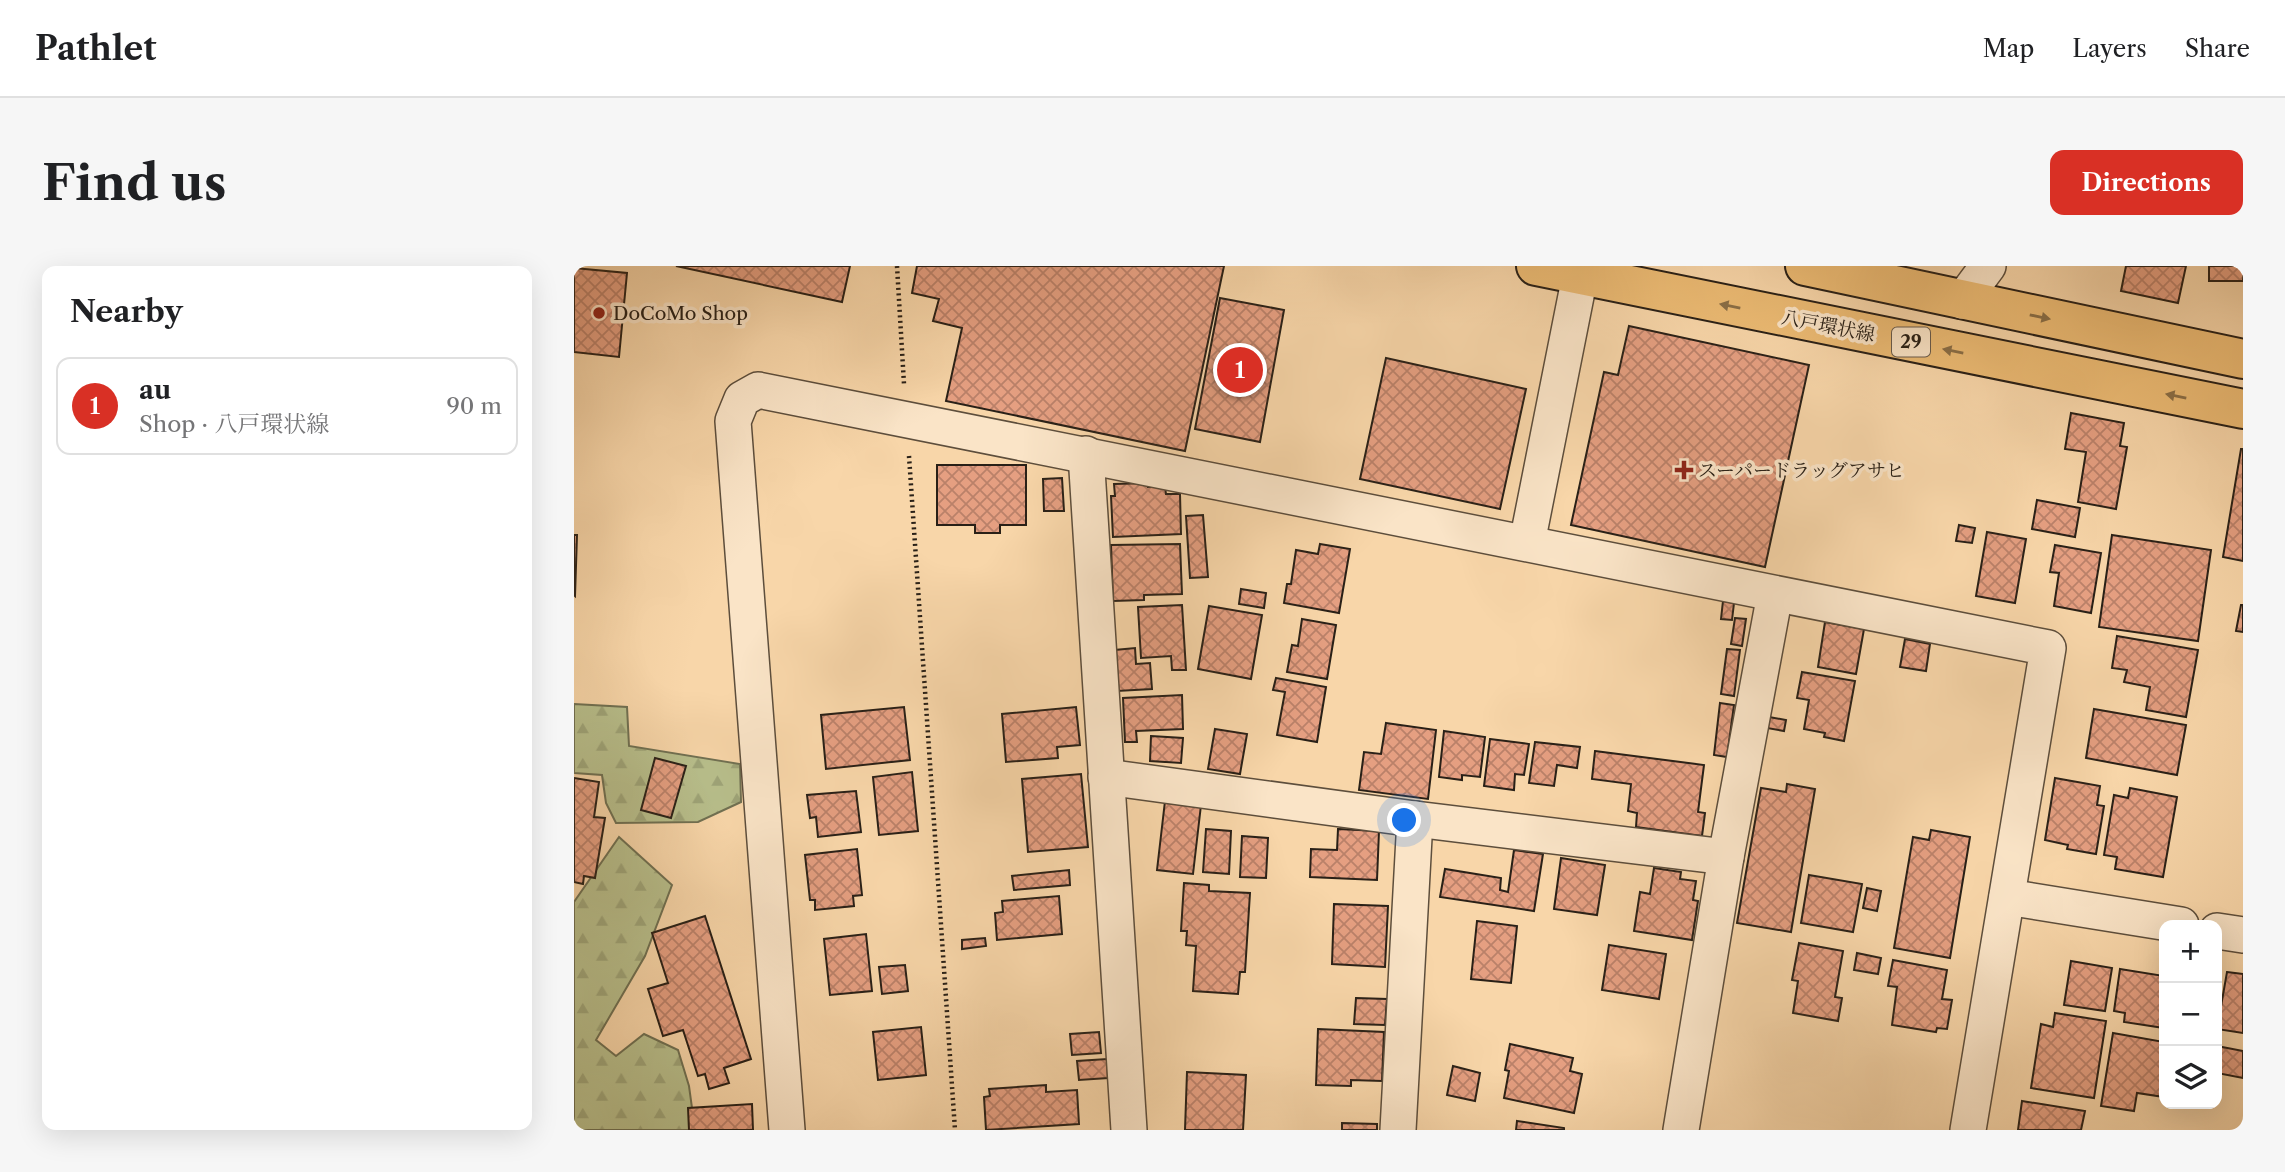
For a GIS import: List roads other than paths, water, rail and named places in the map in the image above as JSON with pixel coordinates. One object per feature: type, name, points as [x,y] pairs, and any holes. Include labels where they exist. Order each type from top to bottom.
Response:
[{"type":"main road","name":"八戸環状線","points":[[1536,266],[2243,409]]},
{"type":"main road","points":[[1805,266],[1961,283],[2243,359]]},
{"type":"street","points":[[1961,283],[1988,266]]},
{"type":"street","points":[[1527,543],[1580,276]]},
{"type":"street","points":[[787,1130],[733,421],[741,399],[758,390],[2049,648],[1968,1130]]},
{"type":"street","points":[[1086,454],[1129,1130]]},
{"type":"street","points":[[1681,1130],[1726,857],[1775,594]]},
{"type":"street","points":[[1106,777],[1415,819],[1726,857]]},
{"type":"street","points":[[1398,1130],[1415,819]]},
{"type":"street","points":[[2007,897],[2159,921]]},
{"type":"street","points":[[2222,932],[2243,935]]},
{"type":"place","name":"DoCoMo Shop","points":[[599,313]]},
{"type":"place","name":"au","points":[[1240,370]]},
{"type":"place","name":"スーパードラッグアサヒ","points":[[1684,470]]}]
